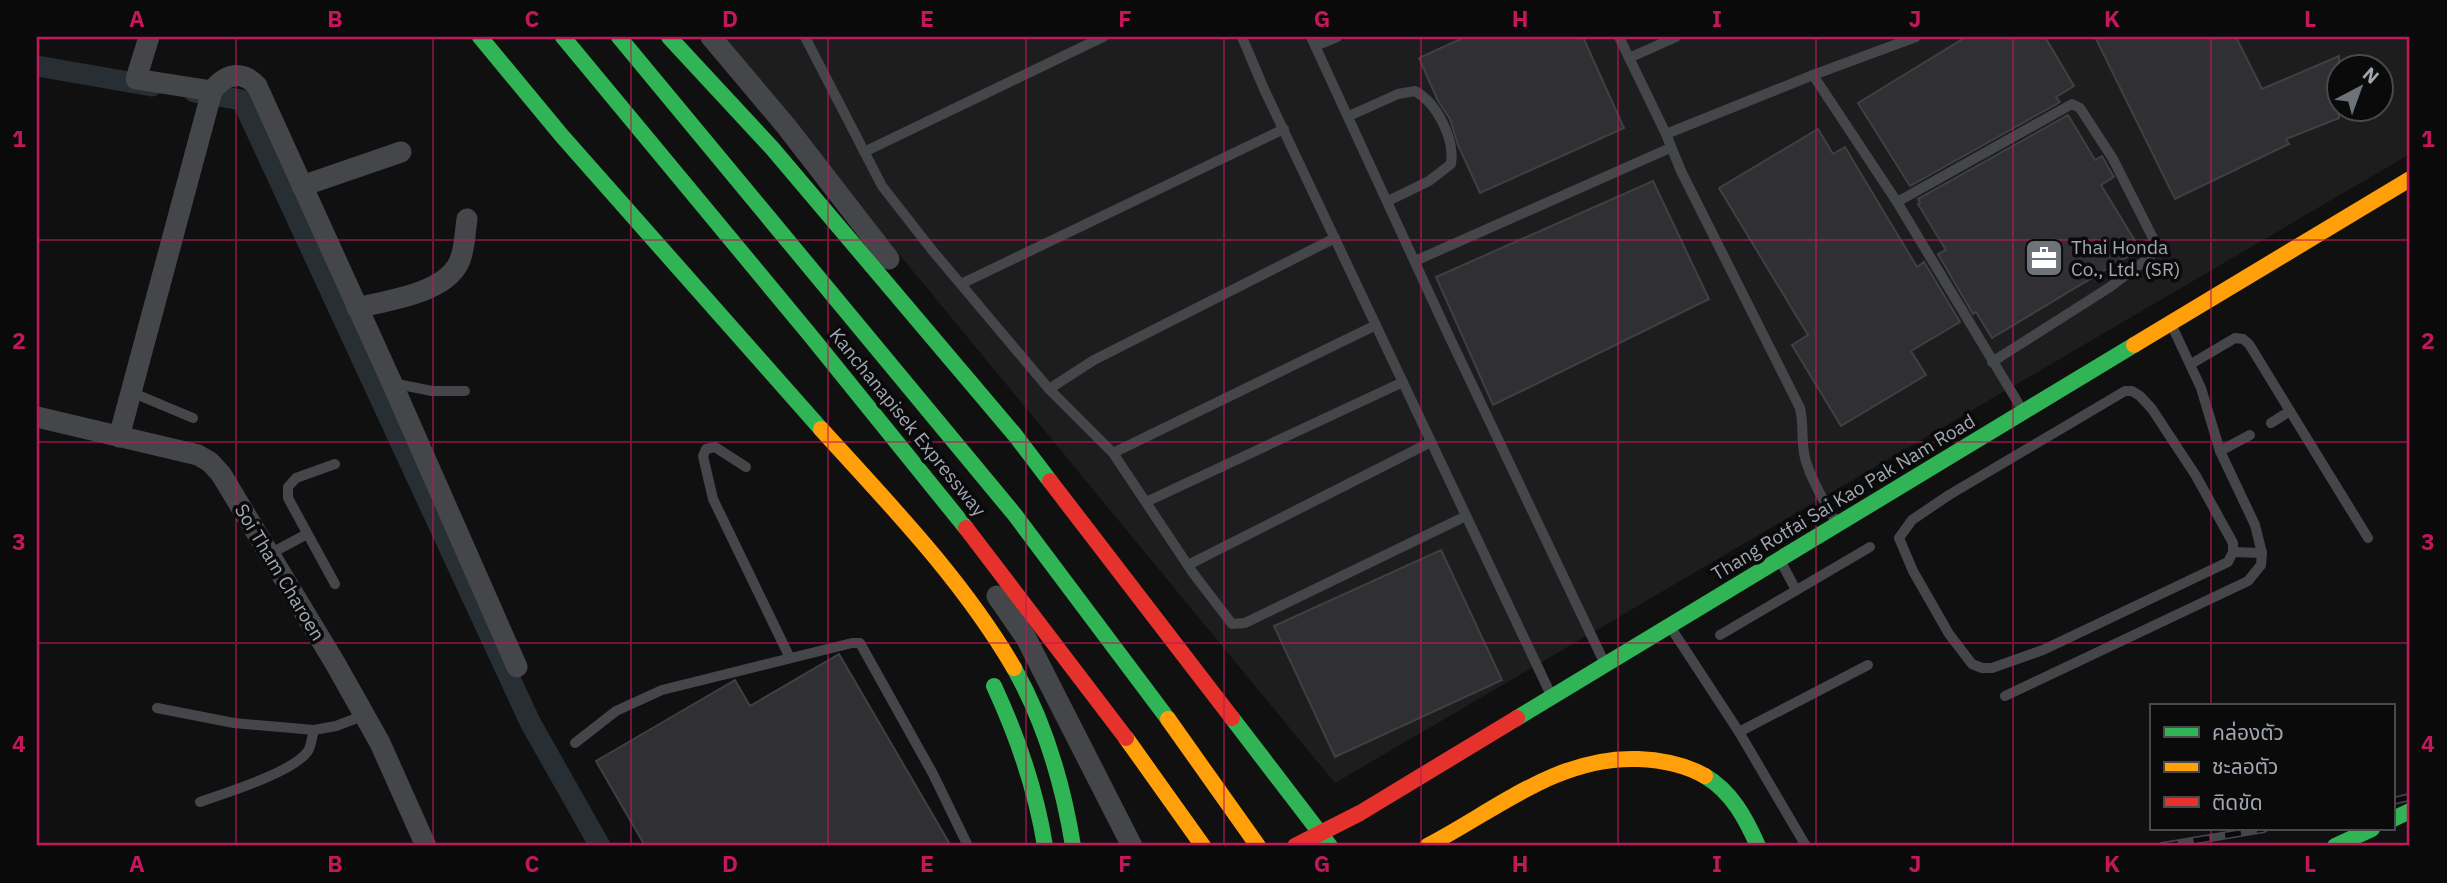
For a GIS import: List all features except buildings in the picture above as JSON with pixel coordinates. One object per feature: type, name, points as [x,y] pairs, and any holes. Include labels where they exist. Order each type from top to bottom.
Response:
[{"type":"main road","points":[[480,37],[583,160],[707,297],[953,580],[990,629],[1019,676],[1059,773],[1073,846]]},
{"type":"main road","name":"Kanchanapisek Expressway","points":[[563,37],[978,542],[1147,765],[1203,846]]},
{"type":"main road","name":"Kanchanapisek Expressway","points":[[619,37],[1016,515],[1120,652],[1258,846]]},
{"type":"main road","points":[[669,37],[772,148],[1015,435],[1329,837]]},
{"type":"main road","name":"Thang Rotfai Sai Kao Pak Nam Road","points":[[1295,846],[1329,837],[1360,813],[2410,180]]},
{"type":"main road","points":[[854,467],[923,568]]},
{"type":"main road","points":[[989,675],[1030,773],[1045,846]]},
{"type":"main road","points":[[1427,846],[1454,834],[1515,796],[1568,769],[1601,760],[1657,758],[1685,765],[1706,776],[1729,794],[1748,820],[1758,846]]},
{"type":"main road","points":[[2394,819],[2410,811]]},
{"type":"main road","points":[[2335,846],[2370,830]]},
{"type":"street","points":[[149,37],[136,79],[211,94]]},
{"type":"street","points":[[571,37],[606,90],[779,317],[974,563],[1011,616],[1026,638],[1132,846]]},
{"type":"street","points":[[711,37],[786,126],[1288,771],[1329,837]]},
{"type":"street","points":[[119,437],[211,94],[229,78],[239,75],[248,77],[257,86],[517,667]]},
{"type":"street","points":[[302,186],[401,152]]},
{"type":"street","points":[[357,308],[426,290],[444,281],[461,259],[467,219]]},
{"type":"street","name":"Soi Tham Charoen","points":[[37,417],[198,454],[210,462],[226,483],[365,715],[426,846]]},
{"type":"lane","points":[[806,37],[882,186],[1049,389],[1113,453],[1188,565],[1232,624],[1245,623],[1466,516]]},
{"type":"lane","points":[[864,152],[1103,37]]},
{"type":"lane","points":[[1242,37],[1552,697]]},
{"type":"lane","points":[[1337,37],[1313,41],[1606,665]]},
{"type":"lane","points":[[1619,37],[1666,134],[1670,148],[1800,408],[1804,425],[1805,458],[1829,511],[1838,524]]},
{"type":"lane","points":[[1629,58],[1676,37]]},
{"type":"lane","points":[[1666,134],[1916,37]]},
{"type":"lane","points":[[1813,75],[1897,202],[2024,412]]},
{"type":"lane","points":[[1349,116],[1398,94],[1415,91],[1426,97],[1442,124],[1453,151],[1451,164],[1429,181],[1388,201]]},
{"type":"lane","points":[[1897,202],[2072,104],[2080,108],[2113,159],[2153,238],[2154,251],[2150,257],[2110,287],[1992,362]]},
{"type":"lane","points":[[961,284],[1284,129]]},
{"type":"lane","points":[[1415,261],[1670,148]]},
{"type":"lane","points":[[1049,389],[1094,360],[1335,238]]},
{"type":"lane","points":[[2005,696],[2248,581],[2261,565],[2262,553],[2255,526],[2220,451],[2202,388],[2171,324]]},
{"type":"lane","points":[[1113,453],[1376,325]]},
{"type":"lane","points":[[2191,364],[2235,338],[2243,339],[2249,344],[2368,538]]},
{"type":"lane","points":[[392,383],[432,391],[465,391]]},
{"type":"lane","points":[[1146,502],[1403,383]]},
{"type":"lane","points":[[2125,391],[2132,391],[2152,409],[2196,476],[2233,543],[2233,552],[2228,562],[2043,650],[1992,668],[1982,668],[1972,664],[1949,634],[1913,571],[1899,538],[1912,520],[1949,495],[2125,391]]},
{"type":"lane","points":[[131,392],[193,418]]},
{"type":"lane","points":[[2271,423],[2290,411]]},
{"type":"lane","points":[[2220,451],[2250,435]]},
{"type":"lane","points":[[1188,565],[1431,442]]},
{"type":"lane","points":[[746,467],[715,447],[706,449],[703,456],[713,499],[790,658]]},
{"type":"lane","points":[[335,464],[296,478],[288,487],[288,498],[335,584]]},
{"type":"lane","points":[[268,555],[307,534]]},
{"type":"lane","points":[[1720,635],[1870,547]]},
{"type":"lane","points":[[2233,552],[2262,553]]},
{"type":"lane","points":[[1780,560],[1796,590]]},
{"type":"lane","points":[[1670,625],[1740,732],[1806,846]]},
{"type":"lane","points":[[575,743],[616,711],[662,690],[860,643],[933,774],[968,846]]},
{"type":"lane","points":[[1740,732],[1868,665]]},
{"type":"lane","points":[[157,708],[234,723],[314,730],[336,726],[365,715]]},
{"type":"lane","points":[[200,802],[299,761],[309,750],[314,730]]},
{"type":"shaded area","points":[[720,37],[2410,37],[2410,154],[1335,783]]},
{"type":"waterway","points":[[37,66],[152,86]]},
{"type":"waterway","points":[[194,92],[242,100],[530,722],[600,846]]},
{"type":"railway","points":[[2394,801],[2410,797]]},
{"type":"railway","points":[[2162,846],[2258,830]]},
{"type":"traffic: fast","points":[[480,37],[562,136],[821,429]]},
{"type":"traffic: fast","points":[[563,37],[966,528]]},
{"type":"traffic: fast","points":[[619,37],[1015,515],[1168,719]]},
{"type":"traffic: fast","points":[[669,37],[772,148],[1015,435],[1050,481]]},
{"type":"traffic: fast","points":[[1517,718],[2134,345]]},
{"type":"traffic: fast","points":[[1014,668],[1044,732],[1064,800],[1073,846]]},
{"type":"traffic: fast","points":[[994,686],[1025,764],[1045,846]]},
{"type":"traffic: fast","points":[[1232,718],[1330,846]]},
{"type":"traffic: fast","points":[[1705,776],[1715,782],[1730,798],[1743,816],[1758,846]]},
{"type":"traffic: fast","points":[[2394,819],[2410,811]]},
{"type":"traffic: fast","points":[[2335,846],[2370,830]]},
{"type":"traffic: slow","points":[[2134,345],[2410,179]]},
{"type":"traffic: slow","points":[[821,429],[948,573],[994,635],[1014,668]]},
{"type":"traffic: slow","points":[[1168,719],[1258,846]]},
{"type":"traffic: slow","points":[[1126,738],[1203,846]]},
{"type":"traffic: slow","points":[[1427,846],[1528,788],[1580,766],[1608,760],[1638,759],[1681,766],[1705,776]]},
{"type":"traffic: jam","points":[[1050,481],[1232,718]]},
{"type":"traffic: jam","points":[[966,528],[1126,738]]},
{"type":"traffic: jam","points":[[1295,846],[1360,813],[1517,718]]},
{"type":"place","name":"Thai Honda Co., Ltd. (SR)","points":[[2044,258]]}]
